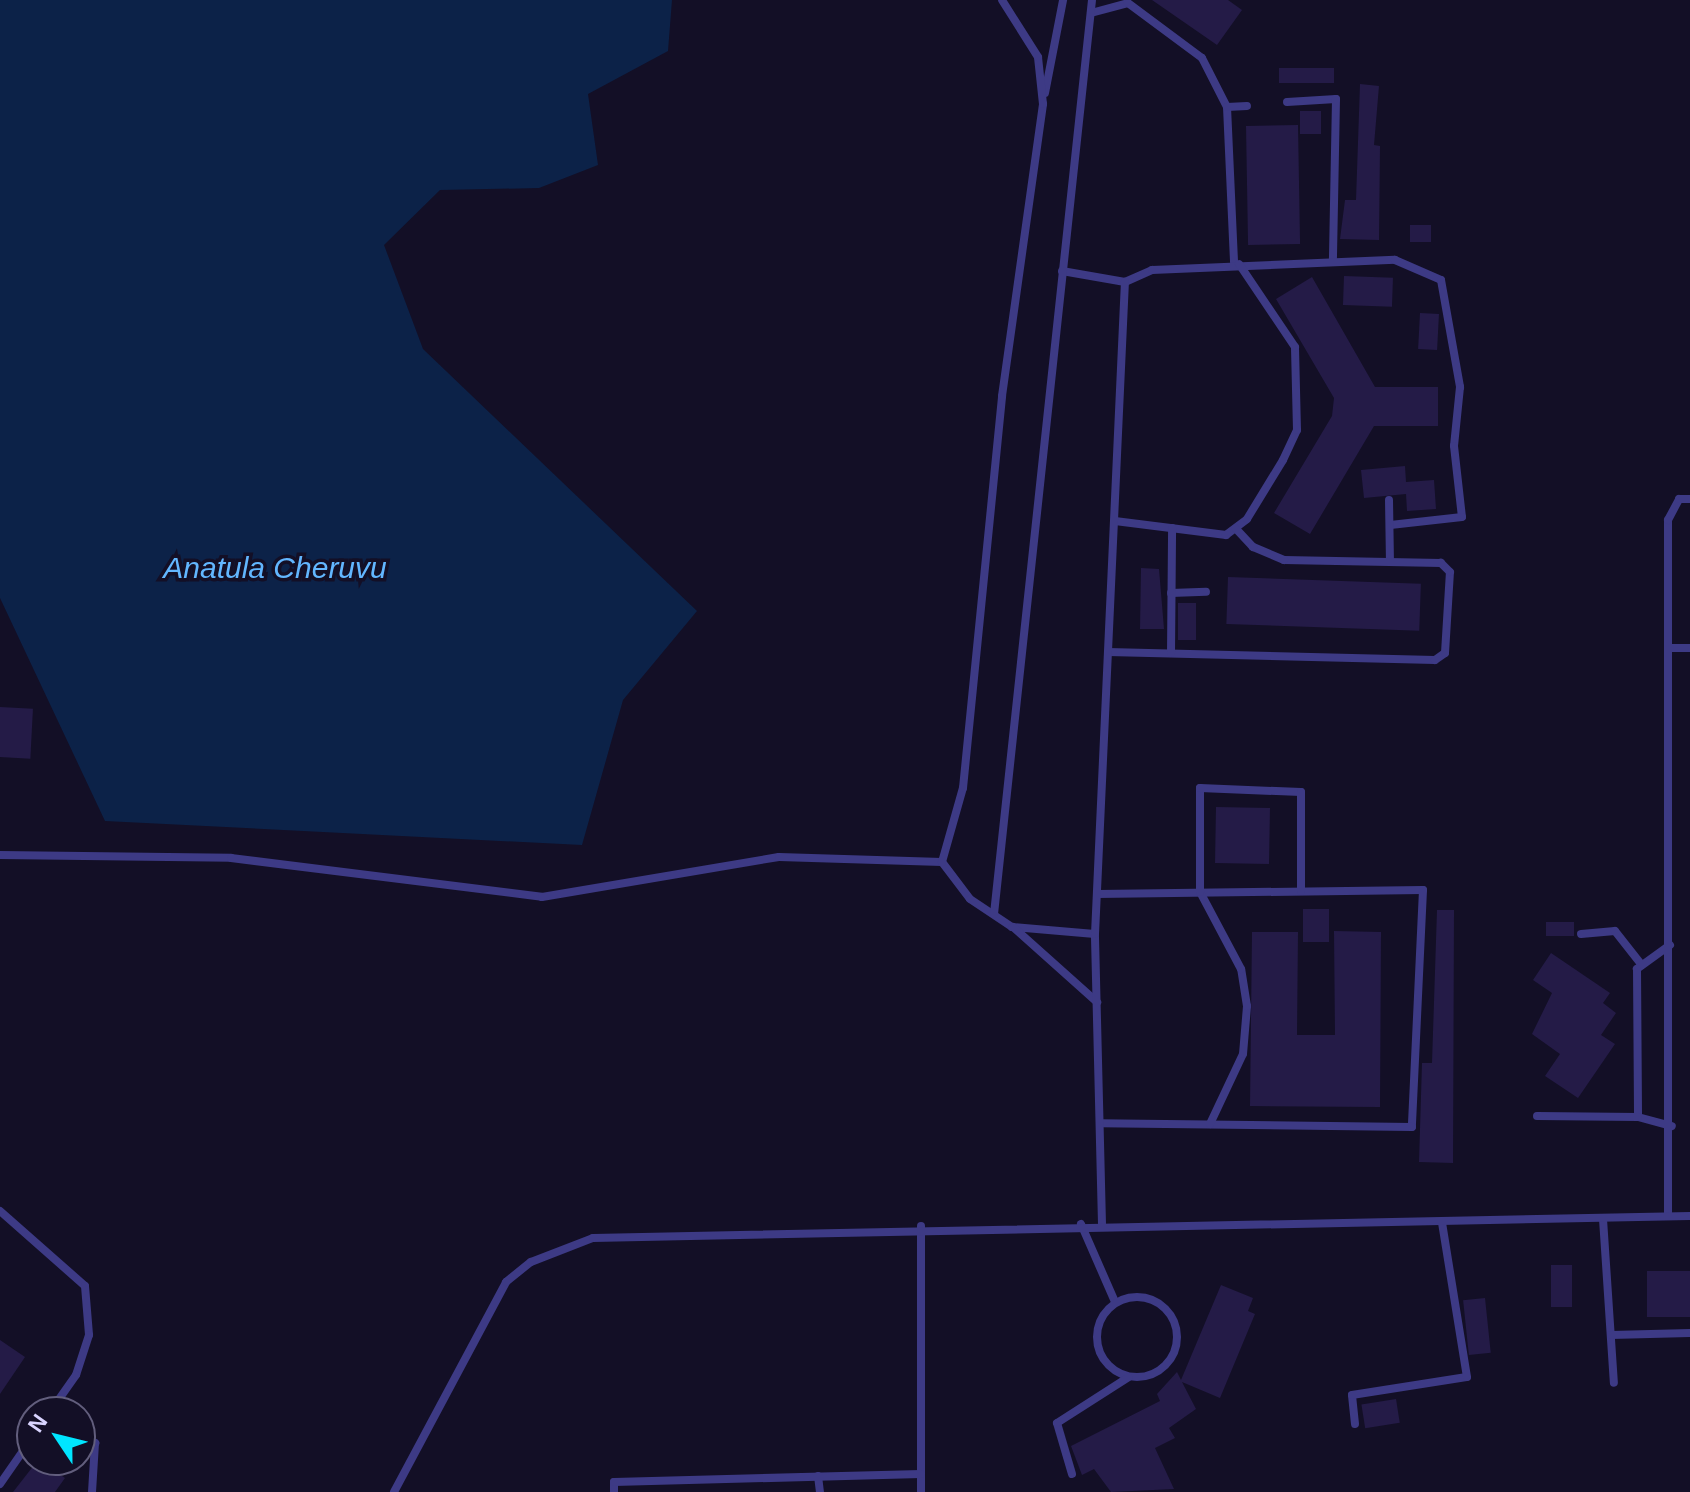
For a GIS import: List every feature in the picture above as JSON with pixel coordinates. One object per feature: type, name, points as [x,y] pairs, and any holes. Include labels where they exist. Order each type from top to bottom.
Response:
[{"type":"lane","points":[[1002,0],[1038,57],[1043,104]]},
{"type":"lane","points":[[942,862],[963,788],[1002,396],[1043,104],[1063,0]]},
{"type":"lane","points":[[994,914],[1092,0]]},
{"type":"lane","points":[[1091,13],[1128,3],[1202,58],[1227,107],[1237,264],[1295,347],[1299,386],[1288,450],[1236,529],[1226,535],[1115,521]]},
{"type":"lane","points":[[1287,102],[1336,99],[1333,261]]},
{"type":"lane","points":[[1227,107],[1247,106]]},
{"type":"lane","points":[[1062,271],[1125,282],[1152,270],[1237,264],[1395,260],[1441,280],[1454,323],[1462,517],[1390,525]]},
{"type":"lane","points":[[1102,1224],[1095,934],[1125,282]]},
{"type":"lane","points":[[1668,1216],[1672,1126],[1668,520],[1679,499],[1690,499]]},
{"type":"lane","points":[[1389,500],[1390,562]]},
{"type":"lane","points":[[1171,653],[1172,528]]},
{"type":"lane","points":[[1108,652],[1435,660],[1445,653],[1450,572],[1441,563],[1284,560],[1253,547],[1236,529]]},
{"type":"lane","points":[[1171,593],[1206,592]]},
{"type":"lane","points":[[1668,648],[1690,648]]},
{"type":"lane","points":[[1210,1124],[1243,1054],[1247,1006],[1241,969],[1200,892],[1197,798],[1208,783],[1301,792],[1301,891]]},
{"type":"lane","points":[[0,855],[231,858],[542,897],[779,857],[942,862]]},
{"type":"lane","points":[[942,862],[970,899],[1012,927],[1097,1002]]},
{"type":"lane","points":[[1097,894],[1423,890],[1412,1127],[1101,1123]]},
{"type":"lane","points":[[1012,927],[1095,934]]},
{"type":"lane","points":[[1581,934],[1615,931],[1641,964],[1638,1117]]},
{"type":"lane","points":[[1641,964],[1670,945]]},
{"type":"lane","points":[[1537,1116],[1638,1117],[1672,1126]]},
{"type":"lane","points":[[0,1211],[85,1286],[89,1335],[76,1375],[62,1396]]},
{"type":"lane","points":[[394,1492],[506,1282],[531,1262],[593,1238],[921,1226],[1442,1223],[1690,1216]]},
{"type":"lane","points":[[1603,1219],[1614,1383]]},
{"type":"lane","points":[[1355,1424],[1352,1395],[1467,1377],[1442,1223]]},
{"type":"lane","points":[[1081,1224],[1115,1302]]},
{"type":"lane","points":[[921,1226],[921,1492]]},
{"type":"lane","points":[[1072,1474],[1057,1423],[1129,1377],[1167,1364],[1176,1328],[1153,1299],[1115,1302],[1098,1324],[1098,1351],[1129,1377]]},
{"type":"lane","points":[[1611,1335],[1690,1333]]},
{"type":"lane","points":[[0,1484],[16,1461]]},
{"type":"lane","points":[[614,1492],[614,1482],[921,1474]]},
{"type":"lane","points":[[818,1476],[820,1492]]},
{"type":"lane","points":[[674,1481],[675,1492]]},
{"type":"water","name":"Anatula Cheruvu","points":[[0,0],[672,0],[668,51],[588,94],[598,165],[539,188],[440,190],[384,245],[423,349],[697,611],[623,700],[582,845],[105,821],[0,598]]},
{"type":"building","points":[[1152,0],[1228,0],[1242,10],[1217,45]]},
{"type":"building","points":[[1279,68],[1334,68],[1334,83],[1279,83]]},
{"type":"building","points":[[1360,84],[1379,86],[1374,145],[1380,146],[1379,240],[1340,239],[1345,200],[1356,200]]},
{"type":"building","points":[[1300,111],[1321,111],[1321,134],[1300,134]]},
{"type":"building","points":[[1298,125],[1300,244],[1248,245],[1246,126]]},
{"type":"building","points":[[1410,225],[1431,225],[1431,242],[1410,242]]},
{"type":"building","points":[[1344,276],[1393,278],[1392,307],[1343,305]]},
{"type":"building","points":[[1312,277],[1375,387],[1438,387],[1438,426],[1374,426],[1310,534],[1274,513],[1332,416],[1334,398],[1276,299]]},
{"type":"building","points":[[1420,313],[1439,314],[1437,350],[1418,349]]},
{"type":"building","points":[[1405,466],[1406,482],[1434,480],[1436,509],[1407,511],[1406,494],[1364,498],[1361,470]]},
{"type":"building","points":[[1141,568],[1159,569],[1164,629],[1140,629]]},
{"type":"building","points":[[1228,577],[1421,584],[1419,631],[1226,624]]},
{"type":"building","points":[[1178,603],[1196,603],[1196,640],[1178,640]]},
{"type":"building","points":[[0,707],[33,709],[30,759],[0,757]]},
{"type":"building","points":[[1216,807],[1270,808],[1269,864],[1215,863]]},
{"type":"building","points":[[1303,909],[1329,909],[1329,942],[1303,942]]},
{"type":"building","points":[[1437,910],[1454,910],[1453,1163],[1419,1162],[1422,1063],[1432,1063]]},
{"type":"building","points":[[1546,922],[1574,922],[1574,936],[1546,936]]},
{"type":"building","points":[[1334,931],[1381,932],[1380,1107],[1250,1106],[1252,932],[1298,932],[1297,1035],[1335,1035]]},
{"type":"building","points":[[1551,953],[1610,993],[1603,1003],[1616,1013],[1601,1035],[1615,1044],[1578,1098],[1545,1076],[1560,1054],[1532,1034],[1552,993],[1533,980]]},
{"type":"building","points":[[1551,1265],[1572,1265],[1572,1307],[1551,1307]]},
{"type":"building","points":[[1647,1271],[1690,1271],[1690,1317],[1647,1317]]},
{"type":"building","points":[[1221,1285],[1253,1298],[1248,1311],[1255,1314],[1220,1398],[1182,1382],[1196,1409],[1169,1428],[1175,1438],[1155,1448],[1174,1489],[1111,1492],[1094,1469],[1082,1475],[1071,1446],[1160,1401],[1157,1394],[1177,1372],[1181,1380]]},
{"type":"building","points":[[1485,1298],[1491,1353],[1469,1355],[1463,1300]]},
{"type":"building","points":[[0,1340],[25,1357],[0,1394]]},
{"type":"building","points":[[1396,1399],[1400,1423],[1365,1428],[1361,1404]]},
{"type":"building","points":[[26,1476],[65,1478],[55,1492],[13,1492]]}]
